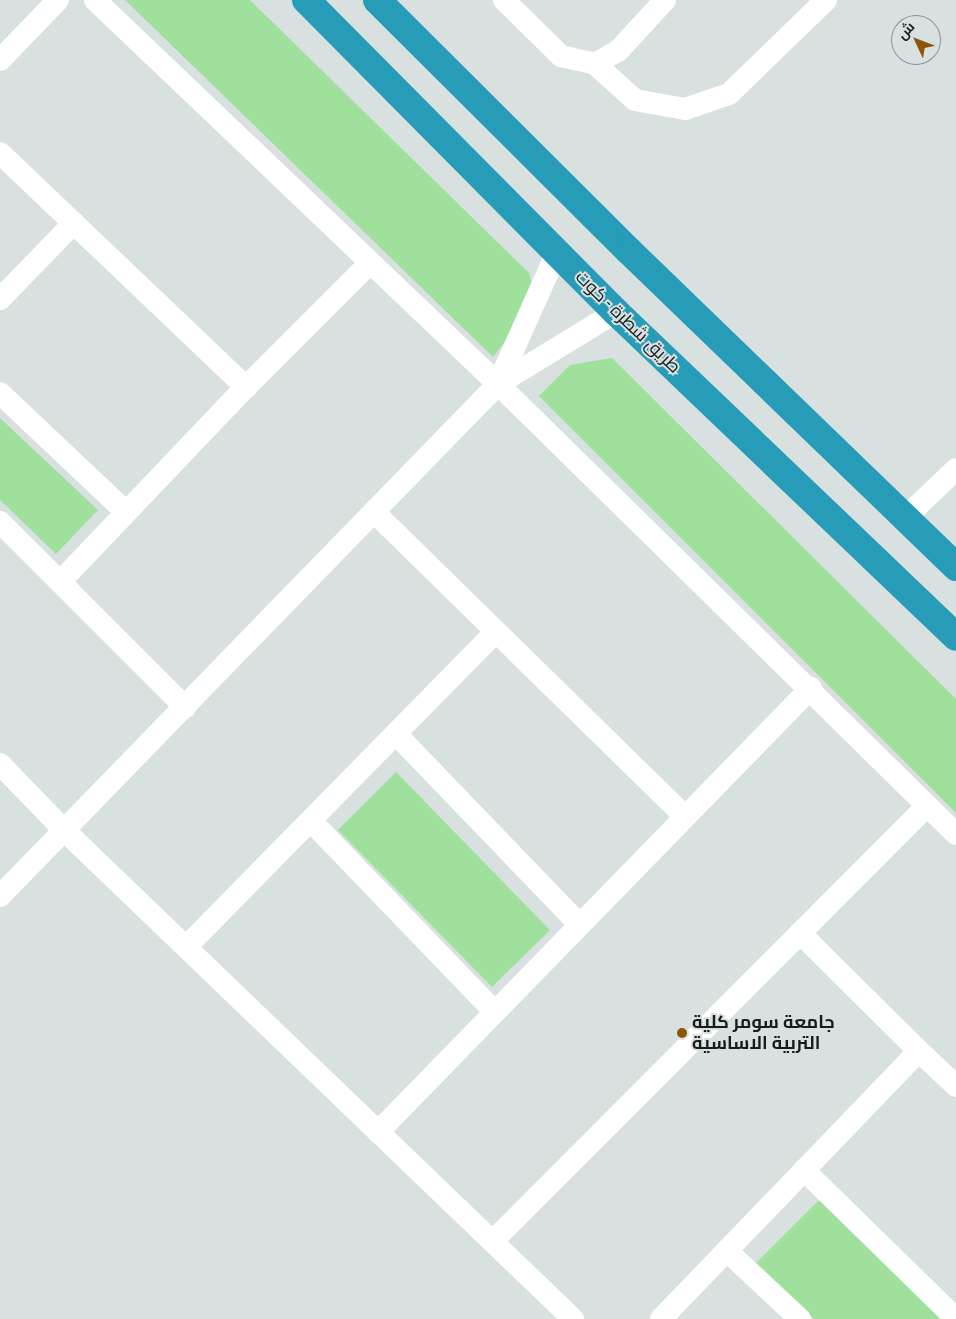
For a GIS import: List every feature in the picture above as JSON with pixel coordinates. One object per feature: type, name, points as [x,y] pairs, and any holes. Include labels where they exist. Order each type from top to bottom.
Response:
[{"type":"highway","name":"طريق شطرة - كوت","points":[[306,0],[616,312],[956,637]]},
{"type":"highway","points":[[377,0],[636,258],[956,567]]},
{"type":"street","points":[[0,60],[58,0]]},
{"type":"street","points":[[95,0],[498,384],[811,688],[956,834]]},
{"type":"street","points":[[504,0],[562,56],[595,64],[636,100],[685,109],[729,94],[826,0]]},
{"type":"street","points":[[595,64],[619,50],[665,0]]},
{"type":"street","points":[[0,153],[246,387]]},
{"type":"street","points":[[0,299],[74,223]]},
{"type":"street","points":[[498,384],[557,252]]},
{"type":"street","points":[[60,582],[246,387],[370,263]]},
{"type":"street","points":[[0,896],[375,513],[498,384],[616,312]]},
{"type":"street","points":[[0,393],[126,512]]},
{"type":"street","points":[[906,517],[956,469]]},
{"type":"street","points":[[375,513],[685,817]]},
{"type":"street","points":[[0,522],[185,708]]},
{"type":"street","points":[[186,947],[496,632]]},
{"type":"street","points":[[378,1132],[811,688]]},
{"type":"street","points":[[396,734],[580,924]]},
{"type":"street","points":[[0,764],[64,830],[573,1319]]},
{"type":"street","points":[[492,1241],[927,806]]},
{"type":"street","points":[[310,821],[495,1012]]},
{"type":"street","points":[[800,933],[956,1086]]},
{"type":"street","points":[[661,1319],[919,1051]]},
{"type":"street","points":[[804,1170],[956,1319]]},
{"type":"street","points":[[727,1251],[800,1319]]},
{"type":"green space","points":[[125,0],[250,0],[529,273],[534,291],[522,319],[493,357]]},
{"type":"green space","points":[[612,358],[956,699],[956,813],[539,396],[570,365]]},
{"type":"green space","points":[[0,418],[98,510],[56,554],[0,500]]},
{"type":"green space","points":[[396,772],[550,930],[492,987],[338,830]]},
{"type":"green space","points":[[819,1200],[943,1319],[814,1319],[756,1263]]},
{"type":"place","name":"جامعة سومر كلية التربية الاساسية","points":[[682,1033]]}]
